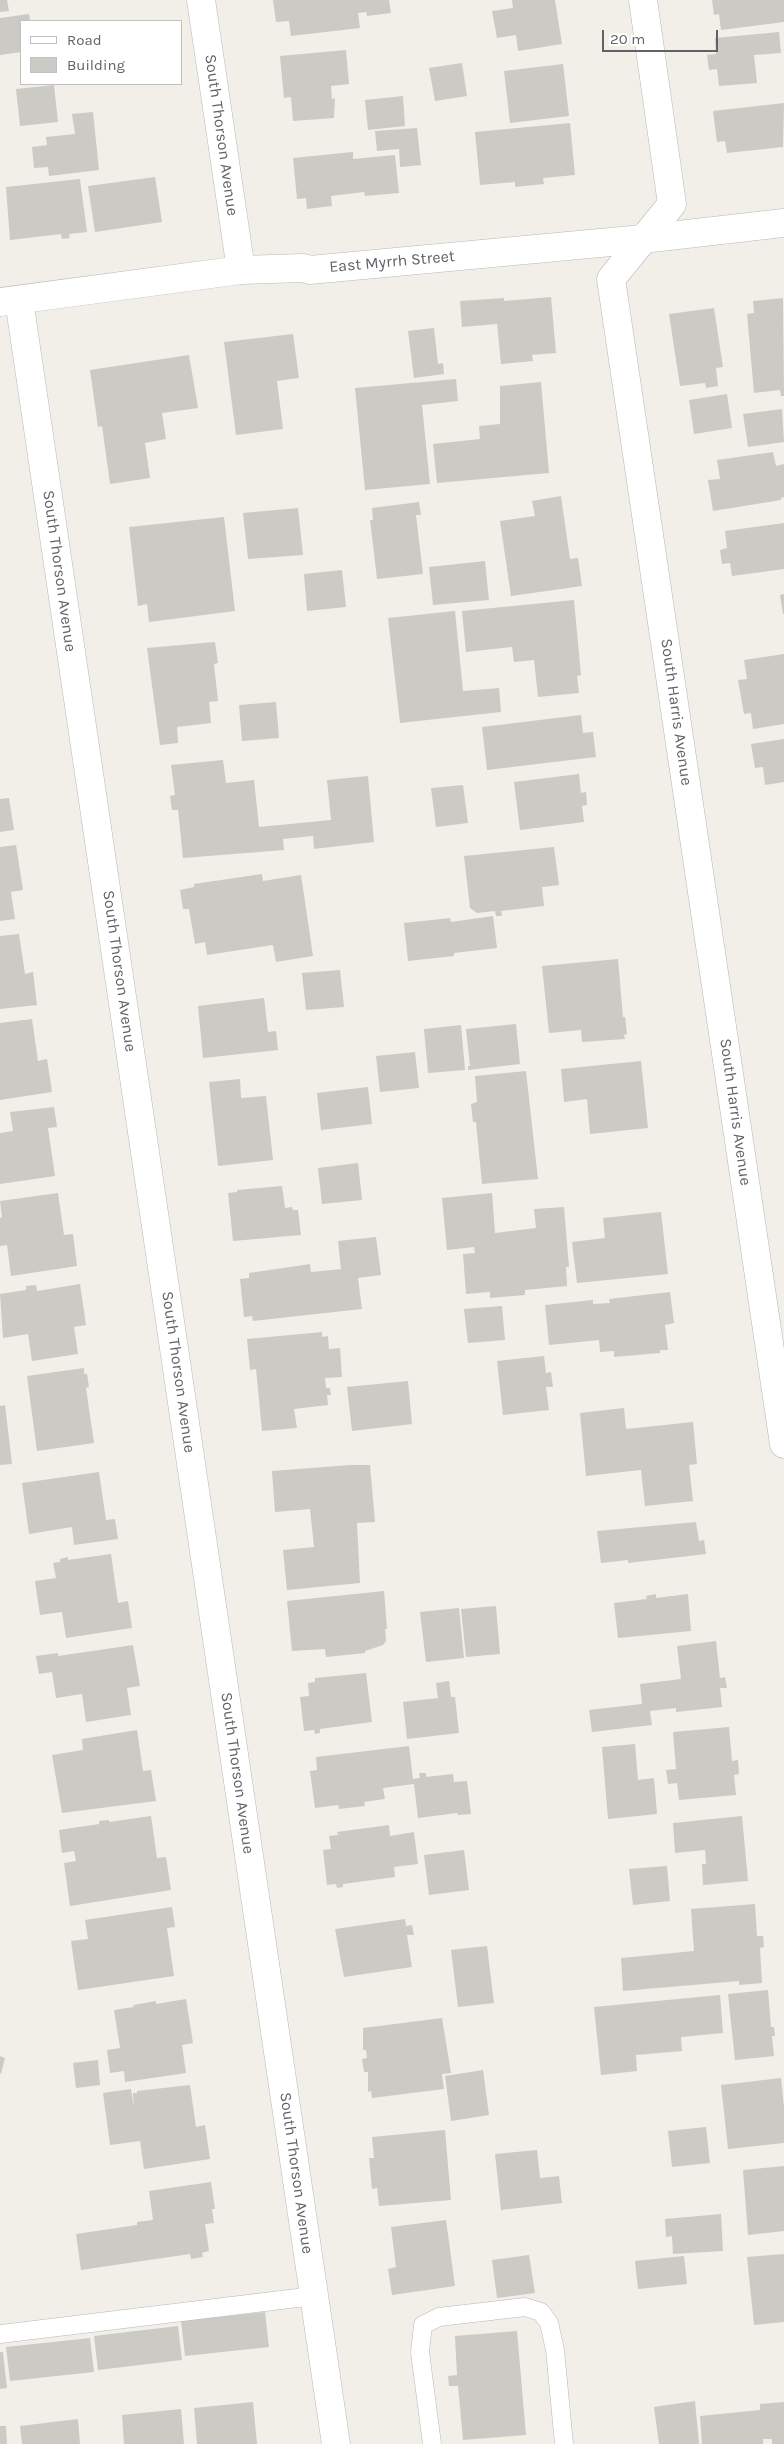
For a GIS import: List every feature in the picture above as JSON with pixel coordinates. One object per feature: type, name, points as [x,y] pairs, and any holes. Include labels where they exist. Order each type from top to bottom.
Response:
[{"type":"street","name":"South Thorson Avenue","points":[[200,0],[240,270]]},
{"type":"street","name":"South Harris Avenue","points":[[643,0],[672,204],[611,279],[782,1415],[784,1444]]},
{"type":"street","name":"East Myrrh Street","points":[[10,301],[240,270],[303,268],[310,270],[643,239],[784,223]]},
{"type":"street","name":"South Thorson Avenue","points":[[10,301],[336,2444]]},
{"type":"lane","points":[[0,2334],[314,2296]]},
{"type":"lane","points":[[432,2444],[420,2352],[423,2325],[439,2317],[525,2307],[541,2312],[549,2323],[555,2350],[564,2444]]},
{"type":"building","points":[[0,0],[7,0],[9,11],[0,12]]},
{"type":"building","points":[[273,0],[389,0],[391,13],[367,16],[366,12],[358,13],[360,28],[291,36],[289,21],[276,22]]},
{"type":"building","points":[[512,0],[555,0],[562,44],[518,51],[516,35],[497,38],[492,11],[513,8]]},
{"type":"building","points":[[712,0],[784,0],[784,22],[721,30],[719,14],[714,15]]},
{"type":"building","points":[[29,14],[30,20],[20,20],[20,52],[0,55],[0,18]]},
{"type":"building","points":[[779,32],[781,53],[754,55],[757,83],[719,86],[717,69],[709,70],[707,55],[716,54],[715,38]]},
{"type":"building","points":[[346,50],[349,84],[331,86],[332,99],[335,98],[334,118],[293,121],[291,97],[284,98],[280,56]]},
{"type":"building","points":[[462,63],[467,96],[435,101],[429,68]]},
{"type":"building","points":[[563,64],[569,116],[510,123],[504,71]]},
{"type":"building","points":[[54,85],[58,122],[20,126],[16,89]]},
{"type":"building","points":[[403,96],[405,126],[368,130],[365,100]]},
{"type":"building","points":[[784,103],[783,147],[727,153],[725,141],[717,142],[713,111]]},
{"type":"building","points":[[93,112],[99,170],[49,176],[48,167],[34,168],[32,147],[47,145],[46,137],[75,134],[72,114]]},
{"type":"building","points":[[570,123],[575,175],[543,178],[544,184],[515,187],[515,182],[480,185],[475,132]]},
{"type":"building","points":[[417,128],[421,165],[400,167],[399,149],[377,151],[375,131]]},
{"type":"building","points":[[353,152],[353,159],[395,155],[399,193],[365,196],[364,192],[331,196],[332,206],[307,209],[306,198],[297,199],[293,158]]},
{"type":"building","points":[[155,177],[162,222],[95,232],[88,186]]},
{"type":"building","points":[[80,179],[87,232],[69,234],[70,238],[62,239],[61,234],[10,240],[6,187]]},
{"type":"building","points":[[551,297],[556,353],[532,355],[533,361],[501,364],[497,324],[462,327],[460,301],[504,298],[504,301]]},
{"type":"building","points":[[783,298],[784,396],[781,396],[780,390],[754,393],[747,314],[754,313],[753,301]]},
{"type":"building","points":[[714,308],[723,367],[716,368],[718,386],[706,388],[705,383],[680,386],[669,314]]},
{"type":"building","points":[[434,328],[438,364],[443,363],[444,374],[414,378],[408,331]]},
{"type":"building","points":[[293,334],[299,378],[277,381],[283,429],[236,435],[224,342]]},
{"type":"building","points":[[189,355],[198,408],[162,413],[166,439],[145,443],[150,478],[110,484],[102,426],[98,427],[90,370]]},
{"type":"building","points":[[456,379],[458,401],[422,405],[430,484],[365,490],[355,388]]},
{"type":"building","points":[[541,382],[549,473],[437,483],[433,444],[480,439],[479,426],[500,424],[500,386]]},
{"type":"building","points":[[727,394],[732,428],[694,434],[689,400]]},
{"type":"building","points":[[782,409],[784,442],[748,447],[743,414]]},
{"type":"building","points":[[773,452],[776,466],[784,464],[784,497],[781,500],[713,511],[708,480],[720,479],[717,460]]},
{"type":"building","points":[[561,496],[570,559],[578,558],[582,586],[511,596],[500,521],[535,516],[532,501]]},
{"type":"building","points":[[419,502],[421,515],[416,515],[423,574],[377,579],[370,520],[373,520],[372,508]]},
{"type":"building","points":[[298,508],[303,555],[248,559],[243,513]]},
{"type":"building","points":[[224,517],[235,611],[149,622],[147,604],[138,606],[129,527]]},
{"type":"building","points":[[784,523],[784,569],[732,576],[730,563],[722,564],[720,550],[727,548],[725,531]]},
{"type":"building","points":[[485,561],[489,600],[433,605],[429,567]]},
{"type":"building","points":[[342,570],[346,607],[307,611],[304,574]]},
{"type":"building","points":[[784,594],[784,614],[783,614],[780,595]]},
{"type":"building","points":[[574,600],[581,675],[577,676],[579,693],[538,697],[534,660],[514,662],[512,647],[466,652],[462,611]]},
{"type":"building","points":[[455,611],[463,691],[499,688],[501,712],[400,723],[388,618]]},
{"type":"building","points":[[215,642],[218,663],[214,664],[218,701],[209,702],[211,723],[177,727],[178,743],[160,745],[147,648]]},
{"type":"building","points":[[784,654],[784,724],[753,729],[751,713],[744,714],[738,680],[747,679],[744,660]]},
{"type":"building","points":[[276,702],[279,738],[242,741],[239,705]]},
{"type":"building","points":[[581,715],[583,733],[593,732],[596,757],[487,770],[482,727]]},
{"type":"building","points":[[784,739],[784,782],[765,785],[763,767],[755,768],[751,744]]},
{"type":"building","points":[[223,760],[226,783],[254,780],[259,827],[331,820],[327,780],[368,776],[374,842],[314,849],[313,836],[283,839],[284,850],[183,858],[178,810],[172,810],[170,796],[175,795],[171,765]]},
{"type":"building","points":[[579,774],[581,793],[586,792],[587,805],[582,806],[584,822],[520,830],[514,782]]},
{"type":"building","points":[[463,785],[468,823],[436,827],[431,788]]},
{"type":"building","points":[[9,798],[14,830],[0,832],[0,799]]},
{"type":"building","points":[[16,845],[23,890],[11,892],[15,919],[0,921],[0,847]]},
{"type":"building","points":[[554,847],[559,885],[542,887],[544,906],[501,911],[502,916],[496,916],[495,911],[477,913],[470,908],[464,856]]},
{"type":"building","points":[[262,874],[263,881],[301,875],[313,956],[276,962],[273,945],[207,955],[205,942],[195,944],[189,909],[183,909],[180,890],[194,887],[194,884]]},
{"type":"building","points":[[493,916],[497,948],[454,953],[454,956],[408,961],[404,923],[450,918],[451,922]]},
{"type":"building","points":[[19,934],[25,974],[33,972],[37,1005],[0,1009],[0,936]]},
{"type":"building","points":[[618,959],[623,1017],[625,1017],[627,1034],[624,1035],[625,1039],[582,1042],[581,1030],[549,1033],[542,966]]},
{"type":"building","points":[[340,970],[344,1007],[306,1010],[302,973]]},
{"type":"building","points":[[264,998],[268,1032],[276,1031],[278,1050],[203,1058],[198,1006]]},
{"type":"building","points":[[32,1019],[38,1061],[47,1059],[52,1092],[0,1100],[0,1023]]},
{"type":"building","points":[[516,1024],[520,1064],[468,1070],[468,1066],[470,1066],[466,1029]]},
{"type":"building","points":[[461,1025],[465,1070],[428,1073],[424,1029]]},
{"type":"building","points":[[415,1052],[419,1088],[380,1092],[376,1056]]},
{"type":"building","points":[[641,1061],[648,1128],[590,1134],[587,1099],[564,1102],[561,1069]]},
{"type":"building","points":[[526,1071],[538,1179],[482,1184],[476,1122],[473,1122],[471,1104],[477,1102],[475,1076]]},
{"type":"building","points":[[240,1079],[241,1098],[266,1096],[273,1160],[218,1166],[209,1082]]},
{"type":"building","points":[[368,1087],[372,1124],[321,1130],[317,1093]]},
{"type":"building","points":[[54,1107],[57,1127],[48,1128],[55,1176],[0,1184],[0,1133],[13,1131],[10,1112]]},
{"type":"building","points":[[358,1163],[362,1200],[322,1204],[318,1168]]},
{"type":"building","points":[[282,1186],[285,1208],[292,1207],[293,1210],[298,1210],[301,1235],[233,1241],[228,1193],[237,1192],[237,1190]]},
{"type":"building","points":[[58,1193],[64,1235],[73,1234],[77,1266],[11,1276],[7,1245],[0,1246],[0,1218],[2,1217],[0,1201]]},
{"type":"building","points":[[492,1193],[495,1233],[536,1228],[534,1209],[564,1207],[569,1267],[566,1267],[567,1286],[525,1290],[525,1295],[490,1298],[490,1292],[466,1294],[463,1254],[475,1253],[474,1247],[447,1250],[442,1198]]},
{"type":"building","points":[[661,1212],[668,1274],[577,1283],[572,1242],[605,1238],[603,1218]]},
{"type":"building","points":[[376,1237],[381,1275],[358,1278],[362,1309],[253,1321],[252,1316],[244,1317],[240,1279],[249,1278],[249,1273],[310,1264],[311,1272],[341,1269],[338,1241]]},
{"type":"building","points":[[80,1284],[86,1325],[74,1327],[78,1354],[32,1361],[28,1334],[3,1338],[0,1294],[26,1290],[26,1286],[36,1285],[37,1291]]},
{"type":"building","points":[[670,1292],[674,1323],[665,1325],[668,1350],[660,1350],[660,1353],[614,1357],[614,1351],[600,1352],[599,1340],[549,1345],[545,1305],[593,1300],[593,1304],[610,1303],[609,1299]]},
{"type":"building","points":[[502,1306],[505,1340],[468,1343],[464,1309]]},
{"type":"building","points":[[322,1332],[322,1337],[328,1336],[329,1349],[340,1348],[342,1377],[325,1378],[326,1388],[330,1388],[331,1395],[327,1395],[328,1405],[294,1409],[297,1428],[262,1431],[256,1369],[250,1370],[247,1339]]},
{"type":"building","points":[[544,1356],[546,1373],[551,1372],[553,1387],[546,1387],[549,1410],[503,1415],[497,1361]]},
{"type":"building","points":[[84,1368],[84,1374],[87,1374],[89,1387],[86,1388],[94,1443],[37,1451],[27,1376]]},
{"type":"building","points":[[408,1381],[412,1424],[352,1431],[347,1387]]},
{"type":"building","points":[[5,1405],[12,1464],[0,1465],[0,1406]]},
{"type":"building","points":[[624,1408],[626,1429],[693,1422],[697,1464],[689,1465],[693,1501],[645,1506],[641,1470],[586,1476],[580,1413]]},
{"type":"building","points":[[370,1465],[375,1522],[357,1523],[360,1583],[287,1590],[283,1550],[314,1547],[310,1509],[275,1512],[272,1471]]},
{"type":"building","points":[[99,1472],[106,1520],[115,1519],[118,1539],[74,1545],[72,1527],[29,1534],[22,1483]]},
{"type":"building","points":[[696,1522],[699,1541],[704,1540],[706,1554],[628,1563],[628,1560],[601,1563],[597,1531]]},
{"type":"building","points":[[111,1554],[118,1603],[128,1601],[132,1628],[66,1638],[62,1612],[40,1615],[35,1581],[56,1578],[53,1563],[60,1562],[60,1559],[68,1557],[68,1560]]},
{"type":"building","points":[[384,1591],[387,1629],[385,1629],[386,1641],[383,1645],[365,1651],[365,1653],[326,1657],[325,1649],[292,1651],[287,1601]]},
{"type":"building","points":[[656,1594],[656,1598],[688,1594],[691,1631],[618,1638],[614,1603],[647,1599],[646,1596]]},
{"type":"building","points":[[496,1606],[500,1654],[466,1657],[461,1609]]},
{"type":"building","points":[[459,1608],[464,1658],[426,1662],[420,1612]]},
{"type":"building","points":[[716,1641],[720,1678],[725,1677],[727,1688],[720,1688],[722,1707],[676,1712],[676,1708],[650,1711],[652,1725],[592,1732],[589,1710],[642,1704],[640,1684],[681,1679],[677,1646]]},
{"type":"building","points":[[133,1645],[140,1686],[127,1688],[131,1715],[86,1722],[82,1694],[56,1698],[52,1672],[39,1674],[36,1656],[58,1653],[58,1656]]},
{"type":"building","points":[[366,1673],[372,1722],[320,1729],[320,1733],[315,1734],[314,1730],[304,1731],[300,1697],[309,1696],[308,1683],[315,1682],[315,1678]]},
{"type":"building","points":[[449,1681],[451,1697],[455,1697],[459,1733],[407,1739],[403,1702],[438,1698],[436,1683]]},
{"type":"building","points":[[729,1727],[732,1761],[738,1760],[739,1774],[734,1775],[736,1795],[679,1800],[677,1783],[668,1784],[666,1770],[676,1769],[673,1732]]},
{"type":"building","points":[[137,1730],[143,1771],[151,1770],[156,1801],[62,1813],[52,1755],[83,1750],[82,1739]]},
{"type":"building","points":[[635,1744],[638,1780],[654,1778],[657,1814],[608,1819],[602,1747]]},
{"type":"building","points":[[409,1746],[413,1779],[420,1778],[419,1773],[426,1773],[426,1777],[453,1774],[454,1782],[467,1781],[471,1814],[458,1815],[457,1813],[418,1818],[414,1784],[383,1788],[385,1799],[364,1802],[365,1806],[339,1809],[338,1805],[315,1808],[310,1771],[317,1770],[316,1757]]},
{"type":"building","points":[[151,1816],[157,1858],[166,1857],[171,1890],[70,1906],[64,1863],[76,1861],[74,1851],[62,1853],[59,1830],[99,1824],[99,1821],[109,1820],[109,1822]]},
{"type":"building","points":[[742,1816],[748,1881],[703,1885],[702,1864],[706,1864],[705,1850],[675,1853],[673,1823]]},
{"type":"building","points":[[389,1825],[390,1836],[414,1832],[418,1864],[394,1867],[395,1877],[343,1884],[343,1887],[337,1888],[336,1884],[327,1885],[323,1850],[331,1849],[329,1836],[338,1835],[337,1832]]},
{"type":"building","points":[[464,1850],[469,1890],[429,1895],[424,1855]]},
{"type":"building","points":[[667,1866],[670,1901],[633,1905],[629,1869]]},
{"type":"building","points":[[755,1904],[757,1936],[763,1936],[764,1947],[760,1948],[762,1983],[739,1985],[739,1981],[623,1991],[621,1958],[694,1951],[691,1909]]},
{"type":"building","points":[[172,1907],[175,1927],[167,1928],[174,1976],[78,1990],[71,1941],[88,1939],[85,1920]]},
{"type":"building","points":[[405,1919],[406,1926],[412,1925],[414,1935],[407,1935],[412,1967],[344,1977],[335,1929]]},
{"type":"building","points":[[487,1946],[494,2003],[458,2007],[451,1950]]},
{"type":"building","points":[[768,1990],[771,2027],[774,2027],[775,2036],[772,2036],[774,2056],[735,2060],[728,1994]]},
{"type":"building","points":[[720,1995],[723,2033],[681,2037],[682,2051],[636,2055],[637,2071],[601,2075],[594,2007]]},
{"type":"building","points":[[186,1999],[193,2043],[182,2045],[186,2073],[125,2082],[124,2071],[110,2073],[107,2050],[120,2048],[114,2010],[156,2001],[156,2004]]},
{"type":"building","points":[[442,2018],[451,2073],[442,2074],[444,2089],[372,2098],[371,2091],[368,2092],[368,2072],[364,2072],[362,2059],[367,2058],[366,2050],[363,2050],[363,2028]]},
{"type":"building","points":[[0,2056],[5,2058],[1,2074],[0,2073]]},
{"type":"building","points":[[98,2060],[100,2085],[76,2088],[73,2063]]},
{"type":"building","points":[[483,2070],[489,2115],[451,2121],[445,2076]]},
{"type":"building","points":[[781,2078],[784,2107],[784,2143],[728,2149],[721,2085]]},
{"type":"building","points":[[190,2085],[196,2127],[205,2125],[210,2159],[144,2169],[140,2141],[110,2145],[103,2093],[131,2089],[134,2107],[133,2093],[137,2093],[137,2091]]},
{"type":"building","points":[[706,2127],[710,2163],[672,2167],[668,2131]]},
{"type":"building","points":[[445,2130],[451,2200],[379,2206],[377,2188],[372,2189],[369,2158],[374,2158],[372,2137]]},
{"type":"building","points":[[537,2150],[540,2178],[559,2176],[562,2203],[501,2210],[495,2154]]},
{"type":"building","points":[[784,2166],[784,2231],[748,2235],[743,2170]]},
{"type":"building","points":[[211,2182],[215,2209],[212,2209],[214,2223],[205,2224],[209,2251],[202,2253],[203,2257],[191,2259],[190,2254],[81,2270],[76,2234],[137,2225],[137,2222],[153,2220],[149,2191]]},
{"type":"building","points":[[721,2214],[723,2251],[673,2254],[672,2236],[666,2237],[665,2219]]},
{"type":"building","points":[[446,2220],[455,2286],[392,2295],[388,2269],[396,2267],[391,2227]]},
{"type":"building","points":[[784,2254],[784,2322],[754,2325],[747,2257]]},
{"type":"building","points":[[529,2255],[535,2293],[497,2298],[492,2260]]},
{"type":"building","points":[[684,2256],[687,2284],[638,2289],[635,2261]]},
{"type":"building","points":[[265,2312],[269,2347],[185,2356],[181,2321]]},
{"type":"building","points":[[178,2326],[182,2360],[98,2370],[94,2336]]},
{"type":"building","points":[[517,2331],[526,2435],[463,2440],[458,2386],[449,2386],[448,2376],[457,2375],[455,2336]]},
{"type":"building","points":[[90,2338],[94,2372],[10,2381],[6,2347]]},
{"type":"building","points":[[0,2352],[3,2352],[7,2388],[0,2389]]},
{"type":"building","points":[[695,2401],[699,2444],[659,2444],[654,2407]]},
{"type":"building","points":[[253,2402],[257,2444],[197,2444],[194,2408]]},
{"type":"building","points":[[784,2402],[784,2444],[772,2444],[772,2439],[763,2439],[763,2444],[702,2444],[700,2416],[760,2410],[760,2404]]},
{"type":"building","points":[[181,2409],[184,2444],[124,2444],[122,2415]]},
{"type":"building","points":[[78,2419],[80,2444],[22,2444],[20,2426]]},
{"type":"building","points":[[0,2426],[6,2426],[7,2444],[0,2444]]}]
